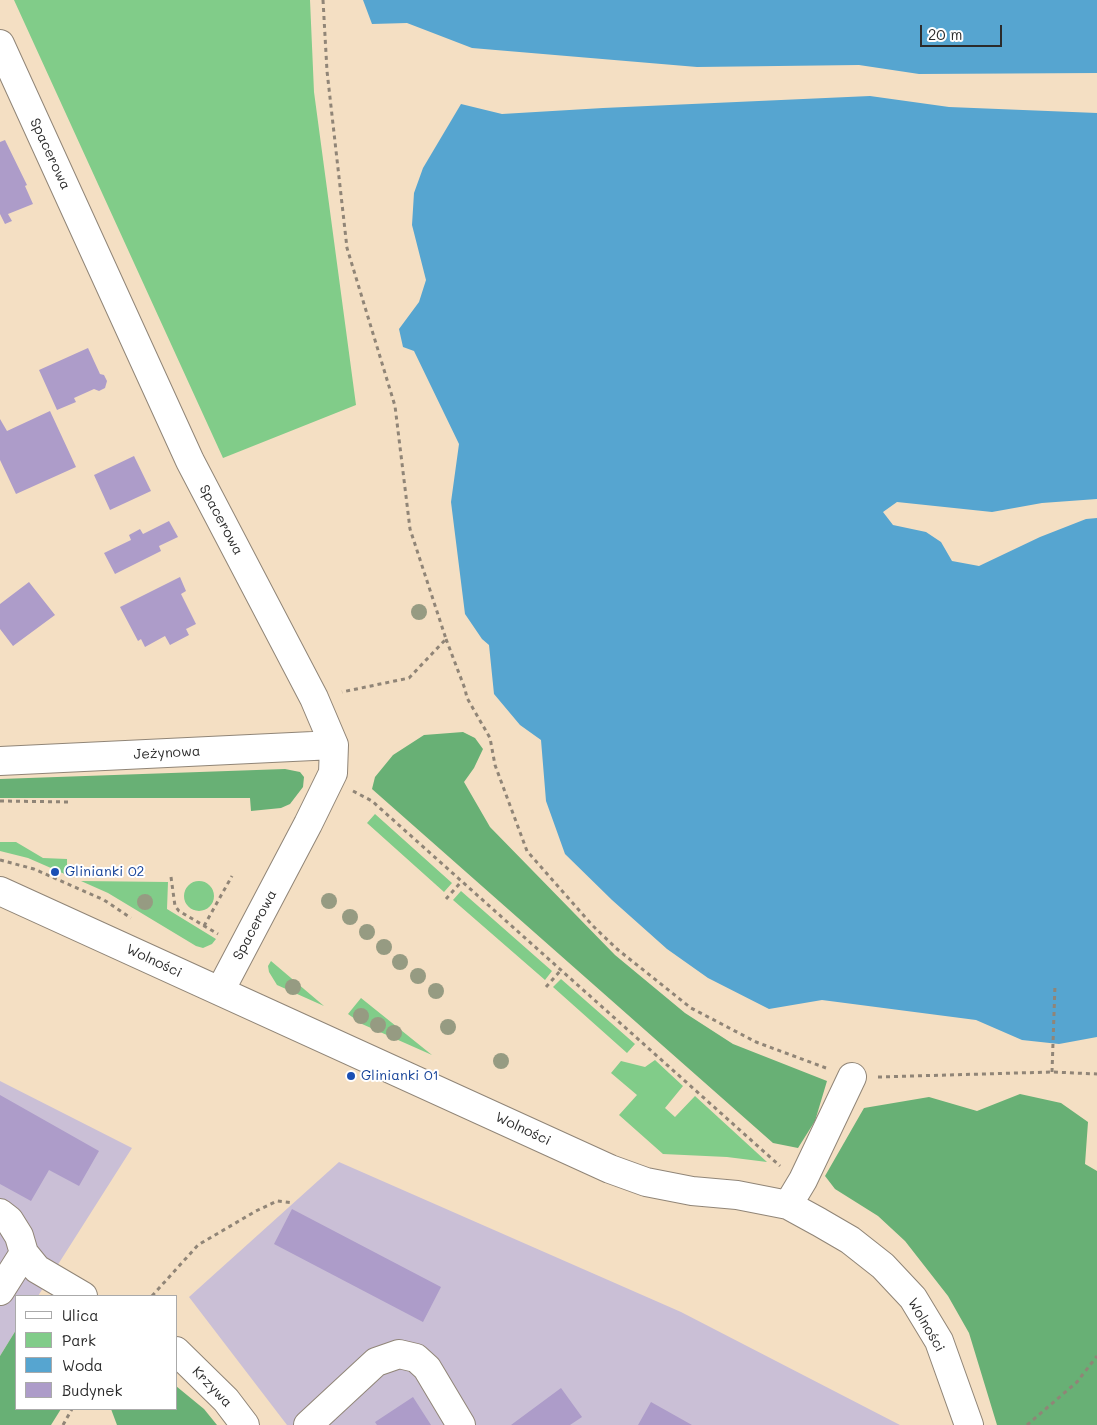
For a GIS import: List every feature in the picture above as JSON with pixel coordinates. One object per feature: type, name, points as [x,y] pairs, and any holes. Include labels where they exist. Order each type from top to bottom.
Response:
[{"type":"street","name":"Spacerowa","points":[[0,44],[190,461],[314,698],[334,745],[333,773],[220,991]]},
{"type":"street","name":"Jeżynowa","points":[[0,760],[334,745]]},
{"type":"street","name":"Wolności","points":[[0,891],[610,1169],[646,1182],[692,1191],[737,1195],[788,1205],[850,1240],[882,1266],[913,1298],[939,1341],[969,1425]]},
{"type":"street","points":[[788,1205],[811,1164],[852,1078]]},
{"type":"street","points":[[0,1213],[9,1220],[19,1236],[24,1253],[37,1269],[81,1295]]},
{"type":"street","points":[[0,1291],[24,1253]]},
{"type":"street","name":"Krzywa","points":[[178,1353],[226,1400],[245,1425]]},
{"type":"street","points":[[308,1425],[376,1362],[399,1354],[416,1358],[427,1368],[461,1425]]},
{"type":"path","points":[[323,0],[327,71],[348,248],[395,406],[410,529],[467,698],[490,738],[495,764],[527,851],[592,925],[618,949],[691,1008],[756,1042],[852,1078],[1052,1072],[1097,1074]]},
{"type":"path","points":[[314,698],[409,678],[446,639]]},
{"type":"path","points":[[333,773],[348,789],[372,801],[784,1170]]},
{"type":"path","points":[[0,801],[72,802]]},
{"type":"path","points":[[0,860],[34,869],[78,888],[104,900],[133,919]]},
{"type":"path","points":[[171,876],[175,906],[179,911],[219,934]]},
{"type":"path","points":[[204,926],[232,876]]},
{"type":"path","points":[[446,899],[461,882]]},
{"type":"path","points":[[546,987],[561,970]]},
{"type":"path","points":[[1052,1072],[1055,985]]},
{"type":"path","points":[[153,1295],[198,1245],[256,1211],[278,1201],[293,1203]]},
{"type":"path","points":[[1026,1425],[1077,1382],[1097,1356]]},
{"type":"path","points":[[63,1425],[71,1410]]},
{"type":"shaded area","points":[[0,1081],[132,1148],[39,1295],[15,1295],[15,1332],[0,1356]]},
{"type":"shaded area","points":[[339,1162],[681,1312],[900,1425],[287,1425],[189,1297]]},
{"type":"green space","points":[[14,0],[310,0],[314,92],[356,405],[223,458]]},
{"type":"green space","points":[[463,732],[475,738],[483,749],[474,768],[464,782],[490,827],[615,955],[685,1013],[733,1044],[827,1081],[815,1121],[798,1148],[773,1143],[372,789],[375,777],[393,755],[424,735]]},
{"type":"green space","points":[[285,769],[300,772],[304,777],[303,787],[290,804],[281,808],[251,811],[250,798],[0,798],[0,779]]},
{"type":"green space","points":[[375,814],[452,883],[444,892],[367,823]]},
{"type":"green space","points":[[0,842],[16,842],[43,858],[67,859],[67,875],[28,858],[0,851]]},
{"type":"green space","points":[[81,881],[168,882],[167,909],[216,939],[212,944],[203,948],[196,946],[108,893]]},
{"type":"green space","points":[[199,881],[205,882],[213,890],[213,902],[205,910],[199,911],[193,910],[185,902],[184,896],[185,890],[193,882]]},
{"type":"green space","points":[[461,891],[552,971],[545,980],[453,900]]},
{"type":"green space","points":[[271,961],[324,1006],[277,985],[269,972],[268,966]]},
{"type":"green space","points":[[561,979],[635,1044],[627,1053],[553,987]]},
{"type":"green space","points":[[361,998],[432,1055],[362,1024],[348,1014]]},
{"type":"green space","points":[[655,1060],[683,1086],[665,1108],[675,1117],[695,1096],[767,1162],[727,1157],[663,1154],[619,1115],[637,1095],[611,1073],[621,1061],[645,1067]]},
{"type":"green space","points":[[1020,1094],[1061,1103],[1088,1122],[1085,1164],[1097,1171],[1097,1425],[997,1425],[969,1333],[948,1296],[905,1241],[878,1216],[835,1189],[825,1176],[864,1108],[929,1097],[977,1111]]},
{"type":"green space","points":[[15,1332],[15,1410],[60,1410],[51,1425],[0,1425],[0,1356]]},
{"type":"green space","points":[[178,1388],[204,1409],[217,1425],[117,1425],[111,1410],[178,1410]]},
{"type":"water","points":[[363,0],[1097,0],[1097,73],[919,74],[859,65],[697,67],[472,48],[407,23],[372,24]]},
{"type":"water","points":[[870,96],[949,107],[1097,113],[1097,499],[1042,503],[992,512],[897,502],[883,512],[893,525],[926,532],[941,542],[952,561],[979,566],[1040,537],[1086,519],[1097,518],[1097,1037],[1059,1044],[1022,1040],[976,1020],[822,1000],[769,1009],[708,978],[667,949],[612,900],[565,854],[546,801],[541,740],[520,725],[494,694],[489,645],[482,639],[465,614],[451,502],[459,444],[414,351],[403,347],[399,329],[419,302],[426,280],[412,225],[414,193],[423,168],[461,104],[502,114]]},
{"type":"building","points":[[5,140],[27,185],[25,186],[33,204],[8,214],[12,221],[5,224],[0,214],[0,142]]},
{"type":"building","points":[[88,348],[100,374],[104,375],[107,381],[105,388],[99,391],[94,389],[74,398],[76,402],[57,410],[39,370]]},
{"type":"building","points":[[50,411],[76,467],[16,494],[0,460],[0,419],[7,431]]},
{"type":"building","points":[[134,456],[151,491],[110,510],[94,475]]},
{"type":"building","points":[[169,521],[178,537],[159,546],[161,551],[115,574],[104,553],[131,540],[129,535],[140,529],[143,534]]},
{"type":"building","points":[[180,577],[186,591],[181,594],[196,624],[186,629],[189,635],[170,645],[165,636],[145,647],[141,639],[138,641],[120,607]]},
{"type":"building","points":[[29,582],[55,615],[13,646],[0,629],[0,604]]},
{"type":"building","points":[[0,1095],[99,1151],[79,1186],[49,1170],[31,1201],[0,1184]]},
{"type":"building","points":[[292,1209],[441,1287],[423,1322],[274,1244]]},
{"type":"building","points":[[561,1388],[582,1417],[570,1425],[511,1425]]},
{"type":"building","points":[[413,1397],[431,1425],[377,1425],[375,1422]]},
{"type":"building","points":[[651,1402],[692,1425],[638,1425]]},
{"type":"place","name":"Glinianki 02","points":[[55,872]]},
{"type":"place","name":"Glinianki 01","points":[[351,1076]]}]
